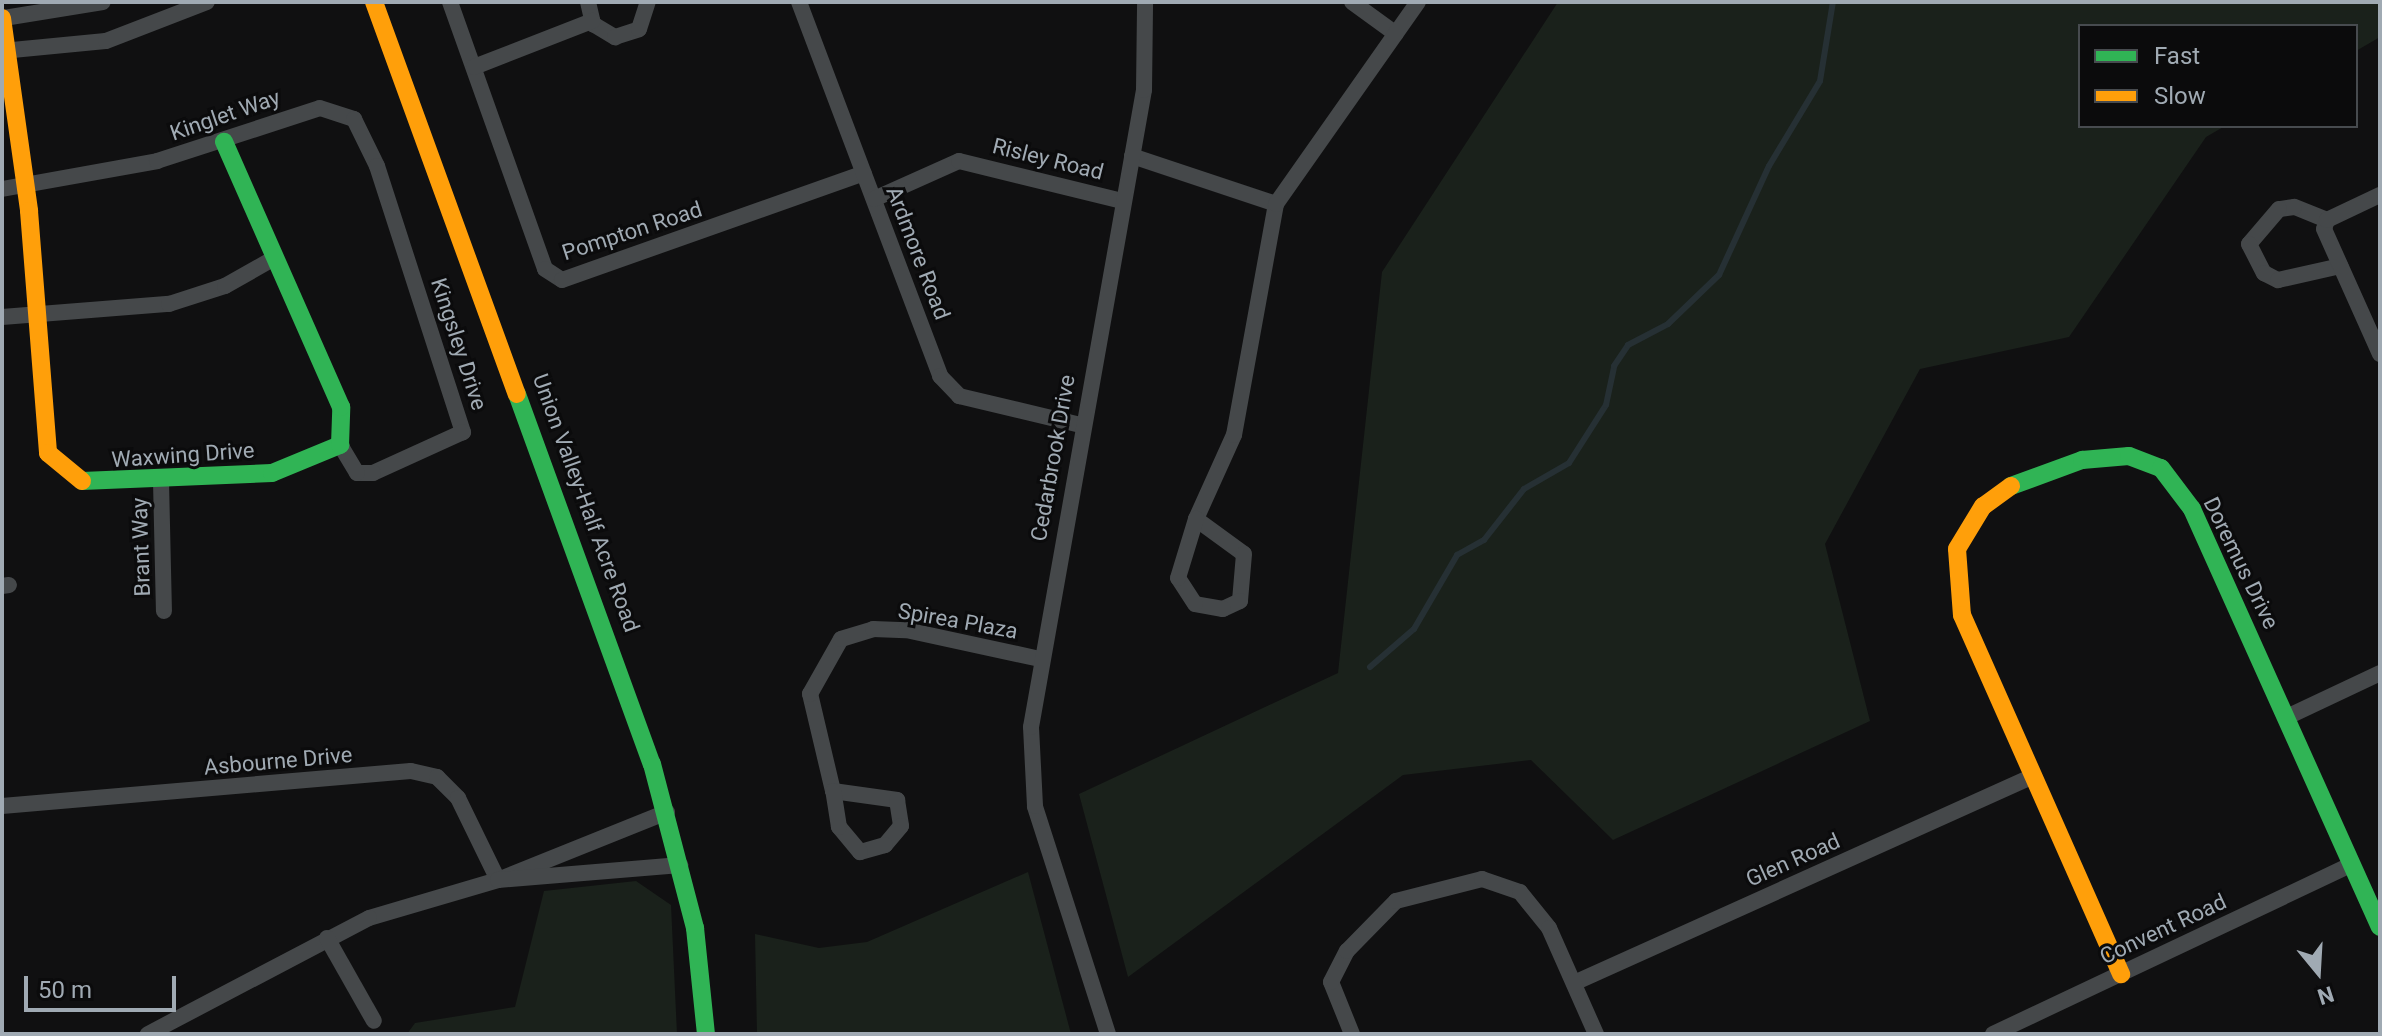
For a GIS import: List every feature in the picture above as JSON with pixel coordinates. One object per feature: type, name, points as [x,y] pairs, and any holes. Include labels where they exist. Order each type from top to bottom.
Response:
[{"type":"street","points":[[3,18],[103,2]]},
{"type":"street","points":[[5,51],[106,41],[207,2]]},
{"type":"street","name":"Union Valley-Half Acre Road","points":[[374,2],[616,653],[667,812],[695,928],[706,1034]]},
{"type":"street","name":"Pompton Road","points":[[450,2],[545,269],[562,280],[864,173]]},
{"type":"street","points":[[588,2],[592,21],[602,33],[627,35],[647,18],[648,2]]},
{"type":"street","name":"Ardmore Road","points":[[799,2],[940,376],[959,396],[1081,425]]},
{"type":"street","name":"Cedarbrook Drive","points":[[1108,1034],[1035,806],[1031,727],[1081,425],[1144,90],[1145,2]]},
{"type":"street","points":[[1352,2],[1396,34]]},
{"type":"street","points":[[1196,519],[1244,554],[1240,601],[1223,609],[1195,604],[1178,578],[1196,519],[1234,435],[1276,204],[1418,2]]},
{"type":"street","name":"Waxwing Drive","points":[[3,18],[37,313],[48,453],[62,470],[91,485],[272,473],[340,445]]},
{"type":"street","points":[[474,67],[592,21]]},
{"type":"street","name":"Kinglet Way","points":[[2,189],[24,189],[224,142],[269,119],[320,108],[354,119],[395,221]]},
{"type":"street","points":[[224,142],[271,260],[341,407],[340,445]]},
{"type":"street","points":[[1132,156],[1276,204]]},
{"type":"street","name":"Risley Road","points":[[874,199],[959,161],[1122,201]]},
{"type":"street","points":[[2380,195],[2327,220],[2324,229],[2380,354]]},
{"type":"street","points":[[2327,220],[2294,207],[2279,209],[2249,244],[2264,273],[2278,280],[2340,266]]},
{"type":"street","name":"Kingsley Drive","points":[[340,445],[357,473],[373,473],[463,432],[395,221]]},
{"type":"street","points":[[2,317],[169,304],[225,286],[271,260]]},
{"type":"street","name":"Doremus Drive","points":[[2121,974],[2031,777],[1962,615],[1957,549],[1995,498],[2020,480],[2082,460],[2129,456],[2161,468],[2192,509],[2380,927]]},
{"type":"street","name":"Brant Way","points":[[161,481],[164,611]]},
{"type":"street","name":"Spirea Plaza","points":[[833,791],[897,800],[901,826],[885,845],[860,852],[839,827],[810,694],[841,639],[873,629],[906,630],[1040,659]]},
{"type":"street","points":[[2287,717],[2380,673]]},
{"type":"street","name":"Asbourne Drive","points":[[2,806],[411,771],[437,777],[458,798],[498,880]]},
{"type":"street","name":"Glen Road","points":[[1574,983],[2031,777]]},
{"type":"street","points":[[148,1034],[327,938],[498,880],[667,812]]},
{"type":"street","name":"Convent Road","points":[[1993,1034],[2352,864]]},
{"type":"street","points":[[498,880],[680,865]]},
{"type":"street","points":[[1352,1034],[1331,982],[1347,951],[1396,901],[1431,887],[1482,879],[1520,892],[1549,928],[1596,1034]]},
{"type":"street","points":[[327,938],[374,1021]]},
{"type":"shaded area","points":[[1558,2],[2380,2],[2380,37],[2358,50],[2358,24],[2078,24],[2078,128],[2222,128],[2206,137],[2069,337],[1920,369],[1825,544],[1870,721],[1613,840],[1531,760],[1403,775],[1128,977],[1079,794],[1338,673],[1382,272]]},
{"type":"shaded area","points":[[1028,872],[1071,1034],[757,1034],[755,934],[819,948],[867,942]]},
{"type":"shaded area","points":[[636,881],[671,905],[677,1034],[407,1034],[415,1023],[515,1007],[544,891]]},
{"type":"waterway","points":[[1370,667],[1414,629],[1457,555],[1484,540],[1524,489],[1569,463],[1606,405],[1614,366],[1628,345],[1668,324],[1719,275],[1769,166],[1820,81],[1833,2]]},
{"type":"traffic: fast","points":[[82,481],[272,473],[340,445],[341,407],[224,142]]},
{"type":"traffic: fast","points":[[517,394],[652,764],[695,928],[706,1034]]},
{"type":"traffic: fast","points":[[2011,486],[2082,460],[2129,456],[2161,468],[2192,509],[2380,927]]},
{"type":"traffic: slow","points":[[374,2],[517,394]]},
{"type":"traffic: slow","points":[[2,18],[29,211],[48,453],[82,481]]},
{"type":"traffic: slow","points":[[2011,486],[1983,506],[1957,549],[1962,615],[2121,974]]}]
